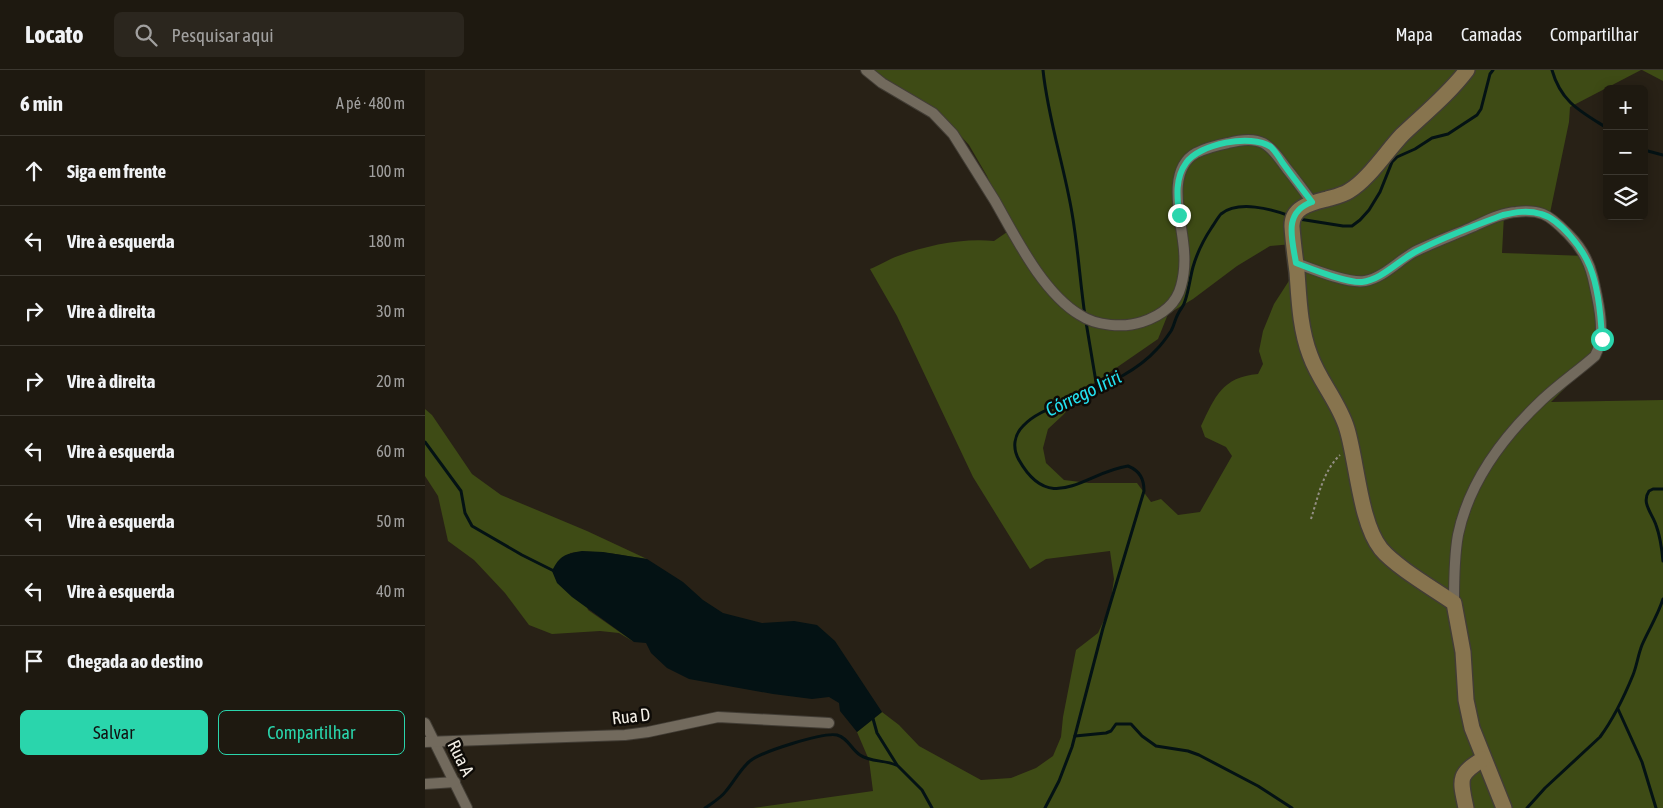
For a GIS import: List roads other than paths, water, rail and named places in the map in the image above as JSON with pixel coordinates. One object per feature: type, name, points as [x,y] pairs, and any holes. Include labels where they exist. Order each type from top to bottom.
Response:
[{"type":"street","points":[[866,70],[882,84],[933,112],[944,123],[953,134],[1029,260],[1046,283],[1060,299],[1080,316],[1097,322],[1133,325],[1163,313],[1173,303],[1181,286],[1184,265],[1177,193],[1179,176],[1186,163],[1195,154],[1236,141],[1251,140],[1261,142],[1272,148],[1302,209],[1292,234],[1303,328],[1309,354],[1342,414],[1351,444],[1365,513],[1375,540],[1382,550],[1402,567],[1454,603]]},
{"type":"street","points":[[1302,209],[1348,192],[1357,185],[1402,136],[1455,86],[1467,70]]},
{"type":"street","points":[[1296,263],[1347,280],[1362,282],[1381,274],[1415,252],[1487,221],[1516,212],[1543,214],[1555,221],[1577,243],[1586,258],[1593,278],[1601,326],[1602,339],[1599,349],[1595,356],[1543,400],[1521,422],[1495,453],[1476,484],[1458,535],[1454,603],[1463,652],[1466,700],[1472,728],[1504,808]]},
{"type":"street","name":"Rua D","points":[[430,742],[625,735],[718,717],[829,723]]},
{"type":"street","name":"Rua A","points":[[425,723],[430,742],[455,782],[467,808]]},
{"type":"street","points":[[1466,808],[1462,790],[1463,776],[1468,768],[1483,759]]},
{"type":"street","points":[[425,784],[455,782]]},
{"type":"waterway","points":[[1043,70],[1045,88],[1072,213],[1085,316]]},
{"type":"waterway","name":"Córrego Iriri","points":[[1299,219],[1343,226],[1352,226],[1360,220],[1369,210],[1380,192],[1392,162],[1397,157],[1415,149],[1432,138],[1448,134],[1477,115],[1481,109],[1490,74],[1493,70]]},
{"type":"waterway","points":[[1552,70],[1566,98],[1580,111],[1603,125]]},
{"type":"waterway","points":[[1648,151],[1663,155]]},
{"type":"waterway","name":"Córrego Iriri","points":[[1045,808],[1059,781],[1072,747],[1103,628],[1144,487],[1138,473],[1128,466],[1112,470],[1069,487],[1056,489],[1043,486],[1031,477],[1019,460],[1015,451],[1018,433],[1027,422],[1037,415],[1126,374],[1148,358],[1159,347],[1171,331],[1184,304],[1199,251],[1221,214],[1236,207],[1255,207],[1290,216]]},
{"type":"waterway","points":[[1086,322],[1097,388]]},
{"type":"waterway","points":[[425,442],[461,491],[465,513],[472,526],[554,571]]},
{"type":"waterway","points":[[1663,489],[1649,491],[1646,500],[1659,534],[1663,561]]},
{"type":"waterway","points":[[1527,808],[1605,730],[1626,691],[1642,645],[1663,599]]},
{"type":"waterway","points":[[1618,709],[1642,762],[1656,808]]},
{"type":"waterway","points":[[872,715],[877,733],[897,765],[922,790],[932,808]]},
{"type":"waterway","points":[[1075,736],[1106,733],[1111,731],[1116,724],[1131,724],[1142,736],[1156,746],[1188,751],[1199,755],[1258,786],[1292,808]]},
{"type":"waterway","points":[[705,808],[724,794],[743,768],[756,757],[779,748],[819,737],[841,736],[857,753],[864,757],[896,765]]}]
